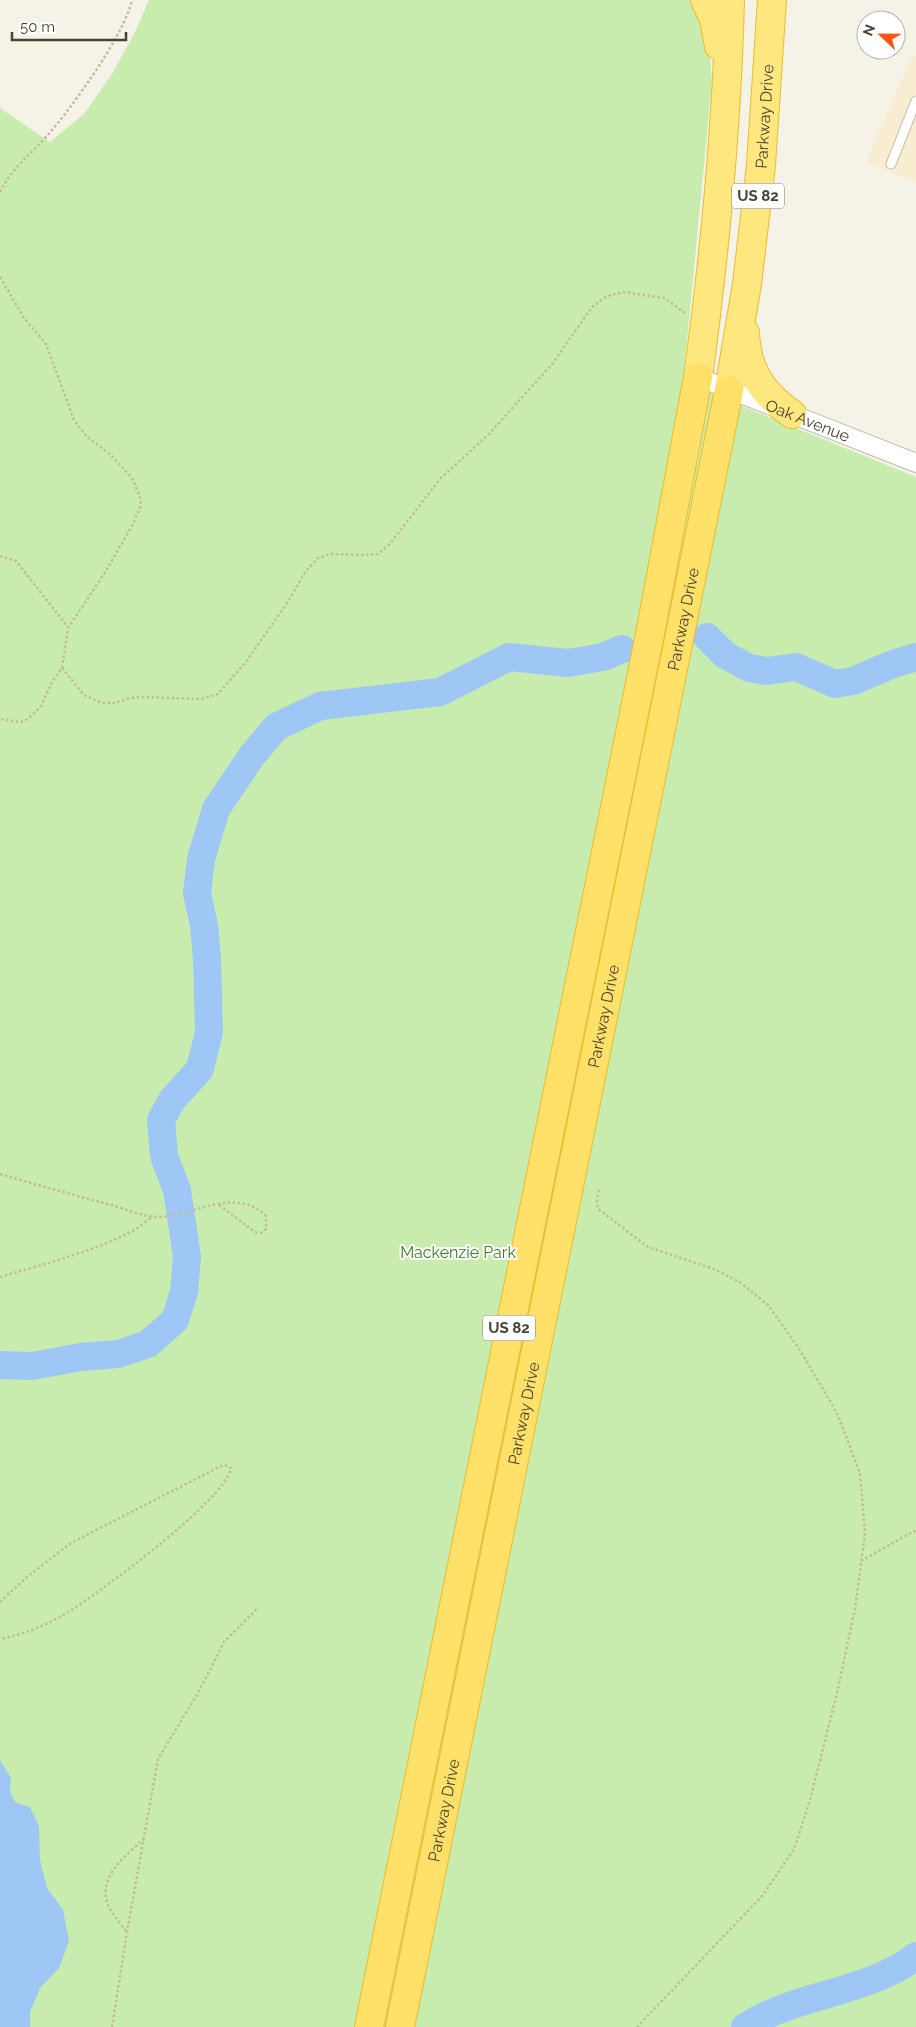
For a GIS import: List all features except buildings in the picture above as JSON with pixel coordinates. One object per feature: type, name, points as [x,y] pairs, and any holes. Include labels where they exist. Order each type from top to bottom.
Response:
[{"type":"highway","points":[[705,0],[714,19],[720,49],[723,122]]},
{"type":"highway","name":"Parkway Drive","points":[[369,2027],[651,629],[698,377],[706,316],[723,122],[730,0]]},
{"type":"highway","name":"Parkway Drive","points":[[400,2027],[730,390],[744,304],[761,165],[772,0]]},
{"type":"highway","points":[[761,165],[775,90],[780,31],[783,16],[793,0]]},
{"type":"highway","points":[[744,304],[748,357],[757,380],[772,400],[792,414]]},
{"type":"street","name":"Oak Avenue","points":[[698,377],[916,463]]},
{"type":"lane","points":[[891,164],[916,101]]},
{"type":"path","points":[[0,192],[11,173],[47,136],[70,105],[120,30],[132,0]]},
{"type":"path","points":[[0,277],[24,318],[46,344],[74,420],[87,437],[121,464],[132,478],[140,497],[141,505],[133,524],[96,588],[68,628],[62,668],[53,680],[41,706],[28,719],[21,722],[0,719]]},
{"type":"path","points":[[62,668],[84,695],[102,703],[114,703],[136,698],[202,699],[218,694],[246,663],[288,602],[305,572],[318,558],[331,554],[378,554],[389,545],[440,479],[489,434],[553,363],[592,307],[607,296],[624,292],[638,293],[664,298],[687,314],[706,316]]},
{"type":"path","points":[[0,556],[16,561],[68,628]]},
{"type":"path","points":[[0,1174],[152,1216],[168,1216],[195,1209],[218,1204],[232,1202],[248,1204],[259,1209],[266,1216],[266,1229],[261,1233],[255,1232],[218,1204]]},
{"type":"path","points":[[599,1190],[596,1200],[598,1209],[648,1247],[714,1269],[741,1283],[768,1305],[793,1340],[837,1413],[860,1473],[865,1534],[854,1609],[837,1694],[810,1800],[794,1849],[763,1895],[637,2027]]},
{"type":"path","points":[[0,1277],[122,1238],[146,1223],[152,1216]]},
{"type":"path","points":[[0,1602],[47,1560],[79,1538],[219,1468],[225,1466],[232,1468],[226,1479],[188,1521],[128,1569],[63,1615],[30,1632],[0,1638]]},
{"type":"path","points":[[862,1561],[916,1530]]},
{"type":"path","points":[[112,2027],[156,1769],[162,1750],[198,1693],[224,1642],[257,1608]]},
{"type":"path","points":[[127,1932],[108,1905],[108,1882],[117,1864],[145,1838]]},
{"type":"shaded area","points":[[912,56],[916,58],[916,183],[866,162]]},
{"type":"green space","name":"Mackenzie Park","points":[[149,0],[689,0],[707,16],[712,82],[683,382],[916,477],[916,2027],[0,2027],[0,108],[50,142],[84,114],[112,74],[136,30]]},
{"type":"water","points":[[0,1760],[11,1778],[10,1791],[15,1802],[30,1807],[39,1826],[40,1860],[47,1888],[63,1910],[69,1941],[59,1968],[40,1988],[30,2012],[30,2027],[0,2027]]},
{"type":"waterway","points":[[707,637],[725,655],[749,668],[767,671],[796,667],[835,684],[853,681],[893,664],[916,657]]},
{"type":"waterway","points":[[0,1365],[32,1366],[81,1357],[118,1354],[148,1344],[175,1320],[184,1292],[187,1257],[177,1190],[164,1156],[161,1120],[172,1100],[200,1069],[209,1032],[207,959],[204,925],[197,893],[201,859],[216,809],[251,757],[276,727],[320,706],[440,692],[509,657],[568,663],[603,657],[622,649]]},
{"type":"waterway","points":[[745,2027],[787,2007],[876,1978],[897,1969],[916,1956]]}]
